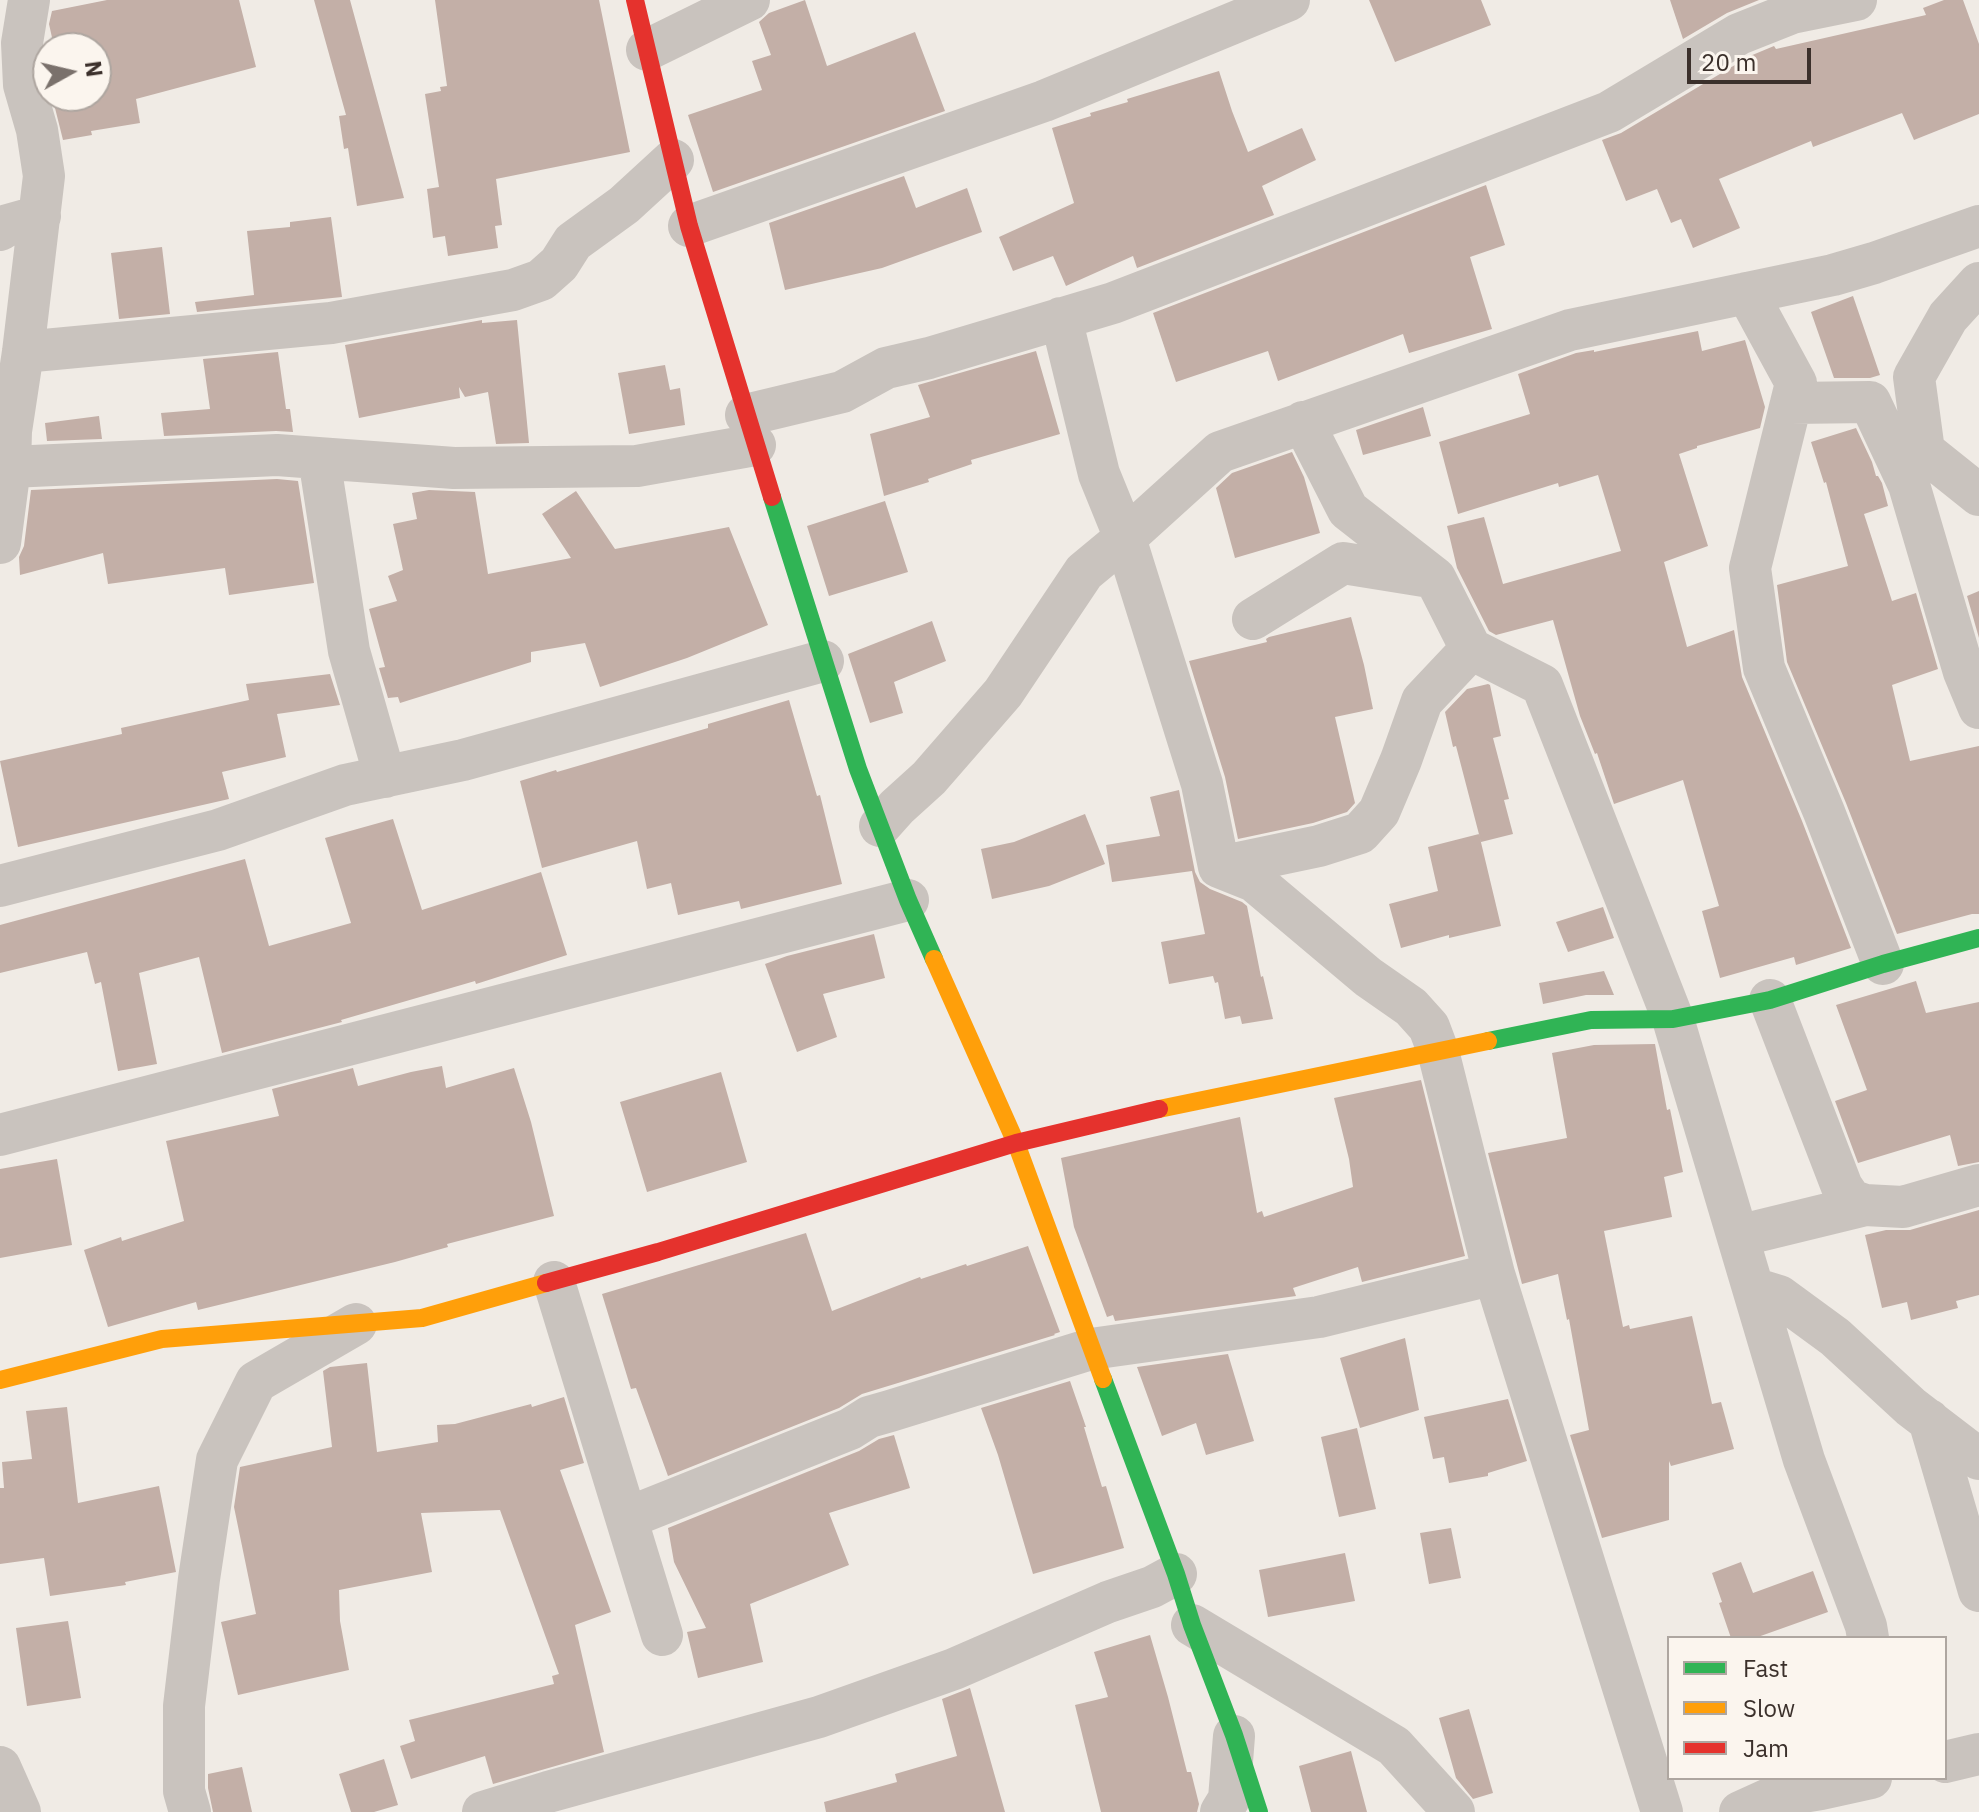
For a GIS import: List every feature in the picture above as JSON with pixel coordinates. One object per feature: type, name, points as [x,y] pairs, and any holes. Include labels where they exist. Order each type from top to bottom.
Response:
[{"type":"street","points":[[0,543],[10,467],[11,431],[23,352],[12,222],[44,176],[37,130],[24,85],[22,43],[29,0]]},
{"type":"street","points":[[635,0],[689,226],[858,769],[908,900],[1016,1143],[1176,1574],[1259,1812]]},
{"type":"street","points":[[647,50],[749,0]]},
{"type":"street","points":[[689,226],[1044,101],[1289,0]]},
{"type":"street","points":[[10,467],[277,455],[454,468],[637,466],[751,430],[842,392],[886,368],[1113,303],[1609,112],[1739,34],[1792,13],[1856,0]]},
{"type":"street","points":[[23,352],[331,323],[513,290],[541,280],[559,264],[573,242],[624,205],[673,160]]},
{"type":"street","points":[[880,826],[929,778],[1003,693],[1084,572],[1220,452],[1570,330],[1833,275],[1979,226]]},
{"type":"street","points":[[1791,403],[1870,402],[1914,377],[1948,317],[1979,283]]},
{"type":"street","points":[[1747,293],[1796,383],[1750,568],[1764,668],[1883,964]]},
{"type":"street","points":[[1061,318],[1099,474],[1125,538],[1202,784],[1219,867]]},
{"type":"street","points":[[1914,377],[1924,451],[1979,495]]},
{"type":"street","points":[[1870,402],[1909,485],[1964,672],[1979,708]]},
{"type":"street","points":[[1303,422],[1348,510],[1435,578],[1471,649],[1542,685],[1673,1019],[1804,1460],[1868,1636]]},
{"type":"street","points":[[319,458],[349,651],[385,777]]},
{"type":"street","points":[[1253,619],[1343,563],[1435,578]]},
{"type":"street","points":[[1219,867],[1319,846],[1360,833],[1379,812],[1422,701],[1471,649]]},
{"type":"street","points":[[0,886],[218,830],[345,785],[463,760],[823,661]]},
{"type":"street","points":[[1219,867],[1254,881],[1368,977],[1411,1007],[1429,1027],[1438,1051],[1494,1274],[1662,1812]]},
{"type":"street","points":[[0,1135],[908,900]]},
{"type":"street","points":[[0,1380],[162,1339],[422,1318],[658,1252],[1016,1143],[1202,1099],[1591,1020],[1673,1019],[1770,1000],[1979,938]]},
{"type":"street","points":[[1770,1000],[1842,1187],[1851,1200],[1865,1205],[1903,1207],[1979,1185]]},
{"type":"street","points":[[1738,1236],[1865,1205]]},
{"type":"street","points":[[627,1518],[850,1429],[869,1417],[1091,1349],[1319,1317],[1494,1274]]},
{"type":"street","points":[[554,1282],[662,1635]]},
{"type":"street","points":[[1753,1288],[1779,1296],[1835,1337],[1911,1407],[1979,1459]]},
{"type":"street","points":[[190,1812],[184,1791],[184,1706],[217,1460],[256,1382],[356,1324]]},
{"type":"street","points":[[1929,1420],[1979,1591]]},
{"type":"street","points":[[483,1812],[819,1717],[954,1669],[1108,1602],[1152,1587],[1176,1574]]},
{"type":"street","points":[[1192,1625],[1394,1746],[1454,1812]]},
{"type":"street","points":[[1221,1812],[1229,1799],[1234,1735]]},
{"type":"street","points":[[1947,1762],[1979,1754]]},
{"type":"street","points":[[0,1767],[20,1812]]},
{"type":"street","points":[[1740,1812],[1773,1797],[1862,1780]]},
{"type":"building","points":[[107,0],[239,0],[256,67],[136,99],[140,123],[91,131],[92,135],[63,140],[56,112],[112,112],[112,32],[51,32],[52,11]]},
{"type":"building","points":[[314,0],[350,0],[404,198],[357,206],[348,148],[344,149],[339,116],[346,115]]},
{"type":"building","points":[[435,0],[599,0],[630,152],[496,179],[502,225],[495,226],[498,248],[448,256],[445,236],[433,238],[427,189],[439,187],[425,94],[441,91],[440,87],[447,86]]},
{"type":"building","points":[[805,0],[827,66],[915,32],[945,111],[713,192],[688,115],[762,90],[752,61],[771,55],[759,22],[769,13]]},
{"type":"building","points":[[1369,0],[1481,0],[1491,25],[1395,62]]},
{"type":"building","points":[[1670,0],[1759,0],[1727,13],[1683,39]]},
{"type":"building","points":[[1944,0],[1963,0],[1979,44],[1979,114],[1914,140],[1902,113],[1813,147],[1811,141],[1719,179],[1740,228],[1693,248],[1681,219],[1671,223],[1657,189],[1626,201],[1602,140],[1621,133],[1750,56],[1774,46],[1776,49],[1926,15],[1923,8]]},
{"type":"building","points":[[1219,71],[1248,152],[1302,128],[1316,160],[1262,186],[1274,215],[1137,268],[1133,256],[1066,286],[1053,256],[1013,271],[999,237],[1074,203],[1052,128],[1128,102],[1127,99]]},
{"type":"building","points":[[904,176],[916,208],[967,188],[982,232],[882,268],[785,290],[769,223]]},
{"type":"building","points":[[1486,185],[1505,245],[1470,257],[1492,329],[1409,353],[1403,334],[1278,381],[1268,351],[1176,382],[1153,313]]},
{"type":"building","points":[[331,217],[342,297],[197,312],[195,302],[254,295],[247,231],[290,227],[290,222]]},
{"type":"building","points":[[162,247],[170,314],[119,319],[111,253]]},
{"type":"building","points":[[1853,296],[1880,375],[1834,378],[1811,312]]},
{"type":"building","points":[[482,320],[482,323],[517,320],[529,443],[496,444],[488,392],[465,397],[459,387],[460,398],[359,418],[345,345]]},
{"type":"building","points":[[1698,331],[1702,351],[1745,340],[1765,407],[1760,428],[1679,454],[1708,546],[1664,562],[1687,647],[1734,630],[1742,677],[1851,948],[1796,965],[1794,957],[1720,978],[1702,911],[1719,906],[1683,780],[1614,804],[1597,753],[1580,716],[1553,620],[1496,635],[1489,631],[1457,568],[1447,526],[1484,517],[1503,584],[1621,551],[1598,475],[1559,487],[1558,483],[1458,514],[1439,442],[1530,414],[1518,374],[1576,353]]},
{"type":"building","points":[[1036,351],[1060,434],[971,460],[972,464],[928,479],[929,482],[884,496],[870,434],[930,417],[918,385]]},
{"type":"building","points":[[278,352],[286,409],[290,409],[293,432],[164,436],[161,413],[210,409],[203,359]]},
{"type":"building","points":[[665,365],[670,390],[680,388],[685,425],[629,434],[618,373]]},
{"type":"building","points":[[1423,407],[1431,436],[1363,455],[1356,430]]},
{"type":"building","points":[[99,416],[102,439],[47,441],[45,423]]},
{"type":"building","points":[[1856,428],[1876,476],[1882,483],[1888,506],[1864,514],[1892,601],[1916,593],[1938,669],[1892,685],[1910,761],[1979,746],[1979,914],[1897,934],[1787,662],[1777,585],[1848,566],[1826,482],[1811,442]]},
{"type":"building","points":[[1292,452],[1304,477],[1320,533],[1235,558],[1216,488],[1232,473]]},
{"type":"building","points":[[277,479],[298,481],[314,583],[229,595],[225,568],[108,584],[103,553],[20,575],[19,557],[24,546],[31,490]]},
{"type":"building","points":[[429,490],[475,492],[488,574],[571,558],[542,514],[576,491],[615,549],[729,527],[768,625],[687,658],[600,687],[585,643],[531,652],[531,662],[400,703],[398,697],[388,698],[379,668],[385,667],[369,609],[397,601],[388,576],[403,570],[393,524],[417,519],[412,493]]},
{"type":"building","points":[[885,501],[908,572],[829,596],[807,526]]},
{"type":"building","points":[[1979,591],[1979,638],[1967,596]]},
{"type":"building","points":[[1351,617],[1373,709],[1335,717],[1355,803],[1347,812],[1313,823],[1238,839],[1225,777],[1189,661]]},
{"type":"building","points":[[932,621],[946,661],[894,682],[903,713],[870,723],[848,654]]},
{"type":"building","points":[[330,674],[340,705],[277,714],[286,757],[222,772],[229,799],[18,847],[0,761],[122,734],[121,728],[249,700],[246,684]]},
{"type":"building","points":[[1488,684],[1501,736],[1493,738],[1509,799],[1504,800],[1513,834],[1481,842],[1445,712],[1467,689]]},
{"type":"building","points":[[789,700],[817,796],[820,795],[842,884],[741,909],[739,901],[678,915],[671,883],[647,889],[637,841],[542,868],[520,781],[708,728],[708,724]]},
{"type":"building","points":[[1179,790],[1195,872],[1200,882],[1247,906],[1273,1019],[1242,1024],[1240,1016],[1225,1019],[1218,982],[1215,983],[1213,976],[1169,984],[1161,942],[1205,934],[1192,871],[1112,882],[1106,845],[1160,836],[1150,797]]},
{"type":"building","points":[[1085,814],[1105,864],[1049,886],[992,899],[981,849],[1014,842]]},
{"type":"building","points":[[393,819],[422,910],[541,872],[567,955],[476,984],[475,981],[342,1022],[222,1053],[199,957],[139,973],[157,1064],[118,1071],[101,982],[95,984],[87,952],[0,973],[0,925],[245,859],[269,946],[351,923],[325,838]]},
{"type":"building","points":[[1479,834],[1501,926],[1401,948],[1389,904],[1438,891],[1428,847]]},
{"type":"building","points":[[1603,907],[1614,938],[1568,952],[1556,922]]},
{"type":"building","points":[[874,934],[885,978],[823,994],[837,1037],[797,1052],[765,964]]},
{"type":"building","points":[[1604,971],[1614,995],[1586,995],[1543,1004],[1539,983]]},
{"type":"building","points":[[1916,981],[1926,1013],[1979,1002],[1979,1162],[1958,1166],[1950,1135],[1858,1163],[1835,1101],[1867,1090],[1836,1005]]},
{"type":"building","points":[[1655,1044],[1683,1172],[1664,1177],[1672,1217],[1604,1231],[1623,1327],[1629,1325],[1630,1329],[1692,1316],[1712,1404],[1721,1402],[1734,1449],[1671,1466],[1669,1461],[1669,1520],[1602,1538],[1570,1435],[1589,1430],[1558,1274],[1522,1284],[1488,1153],[1567,1138],[1552,1053],[1594,1045]]},
{"type":"building","points":[[442,1066],[446,1088],[514,1068],[554,1216],[447,1244],[448,1247],[395,1262],[198,1310],[196,1302],[108,1327],[84,1250],[184,1221],[166,1141],[279,1116],[272,1089],[353,1068],[358,1086]]},
{"type":"building","points":[[721,1072],[747,1162],[647,1192],[620,1102]]},
{"type":"building","points":[[1421,1080],[1465,1256],[1362,1282],[1358,1267],[1293,1288],[1296,1296],[1115,1321],[1113,1315],[1107,1317],[1074,1227],[1061,1158],[1240,1117],[1257,1213],[1262,1211],[1264,1217],[1353,1187],[1334,1098]]},
{"type":"building","points":[[57,1159],[72,1245],[0,1258],[0,1169]]},
{"type":"building","points":[[1979,1210],[1979,1295],[1956,1301],[1958,1308],[1911,1320],[1907,1302],[1882,1308],[1865,1235],[1886,1230],[1910,1230]]},
{"type":"building","points":[[806,1233],[832,1311],[920,1277],[1028,1246],[1060,1332],[862,1394],[839,1408],[668,1476],[636,1388],[631,1389],[602,1294]]},
{"type":"building","points":[[1405,1338],[1419,1410],[1360,1428],[1340,1358]]},
{"type":"building","points":[[1228,1354],[1254,1441],[1206,1455],[1196,1423],[1162,1436],[1137,1367]]},
{"type":"building","points":[[367,1363],[377,1452],[438,1442],[437,1425],[455,1424],[564,1397],[584,1463],[560,1470],[611,1612],[575,1625],[604,1752],[493,1784],[485,1756],[411,1779],[400,1746],[415,1741],[409,1720],[554,1684],[552,1676],[559,1674],[500,1510],[421,1513],[432,1572],[339,1590],[340,1621],[349,1670],[238,1695],[221,1622],[256,1614],[234,1507],[240,1467],[332,1447],[323,1371],[330,1367]]},
{"type":"building","points":[[1070,1381],[1124,1548],[1033,1574],[981,1408]]},
{"type":"building","points":[[1508,1399],[1527,1461],[1488,1473],[1488,1476],[1449,1483],[1444,1457],[1433,1459],[1424,1417]]},
{"type":"building","points":[[67,1407],[78,1503],[159,1486],[176,1572],[125,1582],[126,1585],[50,1596],[44,1558],[0,1564],[0,1488],[4,1488],[2,1462],[32,1459],[26,1411]]},
{"type":"building","points":[[1357,1428],[1376,1509],[1339,1517],[1321,1437]]},
{"type":"building","points":[[894,1435],[910,1488],[829,1513],[849,1565],[750,1604],[763,1662],[698,1678],[687,1632],[706,1628],[674,1562],[668,1528]]},
{"type":"building","points":[[1451,1528],[1461,1578],[1429,1584],[1420,1533]]},
{"type":"building","points":[[1345,1553],[1355,1601],[1268,1617],[1259,1570]]},
{"type":"building","points":[[1741,1562],[1753,1593],[1813,1571],[1828,1612],[1761,1636],[1730,1636],[1712,1573]]},
{"type":"building","points":[[68,1621],[81,1698],[27,1706],[16,1628]]},
{"type":"building","points":[[1150,1635],[1187,1772],[1191,1772],[1199,1804],[1197,1812],[1101,1812],[1075,1705],[1108,1697],[1094,1652]]},
{"type":"building","points":[[970,1688],[1005,1812],[826,1812],[824,1802],[897,1782],[895,1774],[957,1756],[942,1699]]},
{"type":"building","points":[[1469,1709],[1493,1793],[1473,1799],[1456,1778],[1439,1718]]},
{"type":"building","points":[[1351,1751],[1367,1812],[1311,1812],[1299,1766]]},
{"type":"building","points":[[384,1759],[398,1805],[374,1812],[351,1812],[339,1774]]},
{"type":"building","points":[[242,1767],[252,1812],[213,1812],[208,1774]]},
{"type":"traffic: fast","points":[[772,497],[858,769],[934,959]]},
{"type":"traffic: fast","points":[[1488,1041],[1591,1020],[1673,1019],[1770,1000],[1979,938]]},
{"type":"traffic: fast","points":[[1103,1379],[1176,1574],[1259,1812]]},
{"type":"traffic: slow","points":[[934,959],[1016,1143],[1103,1379]]},
{"type":"traffic: slow","points":[[1159,1109],[1488,1041]]},
{"type":"traffic: slow","points":[[0,1380],[162,1339],[422,1318],[546,1283]]},
{"type":"traffic: jam","points":[[635,0],[689,226],[772,497]]},
{"type":"traffic: jam","points":[[546,1283],[1016,1143],[1159,1109]]}]
